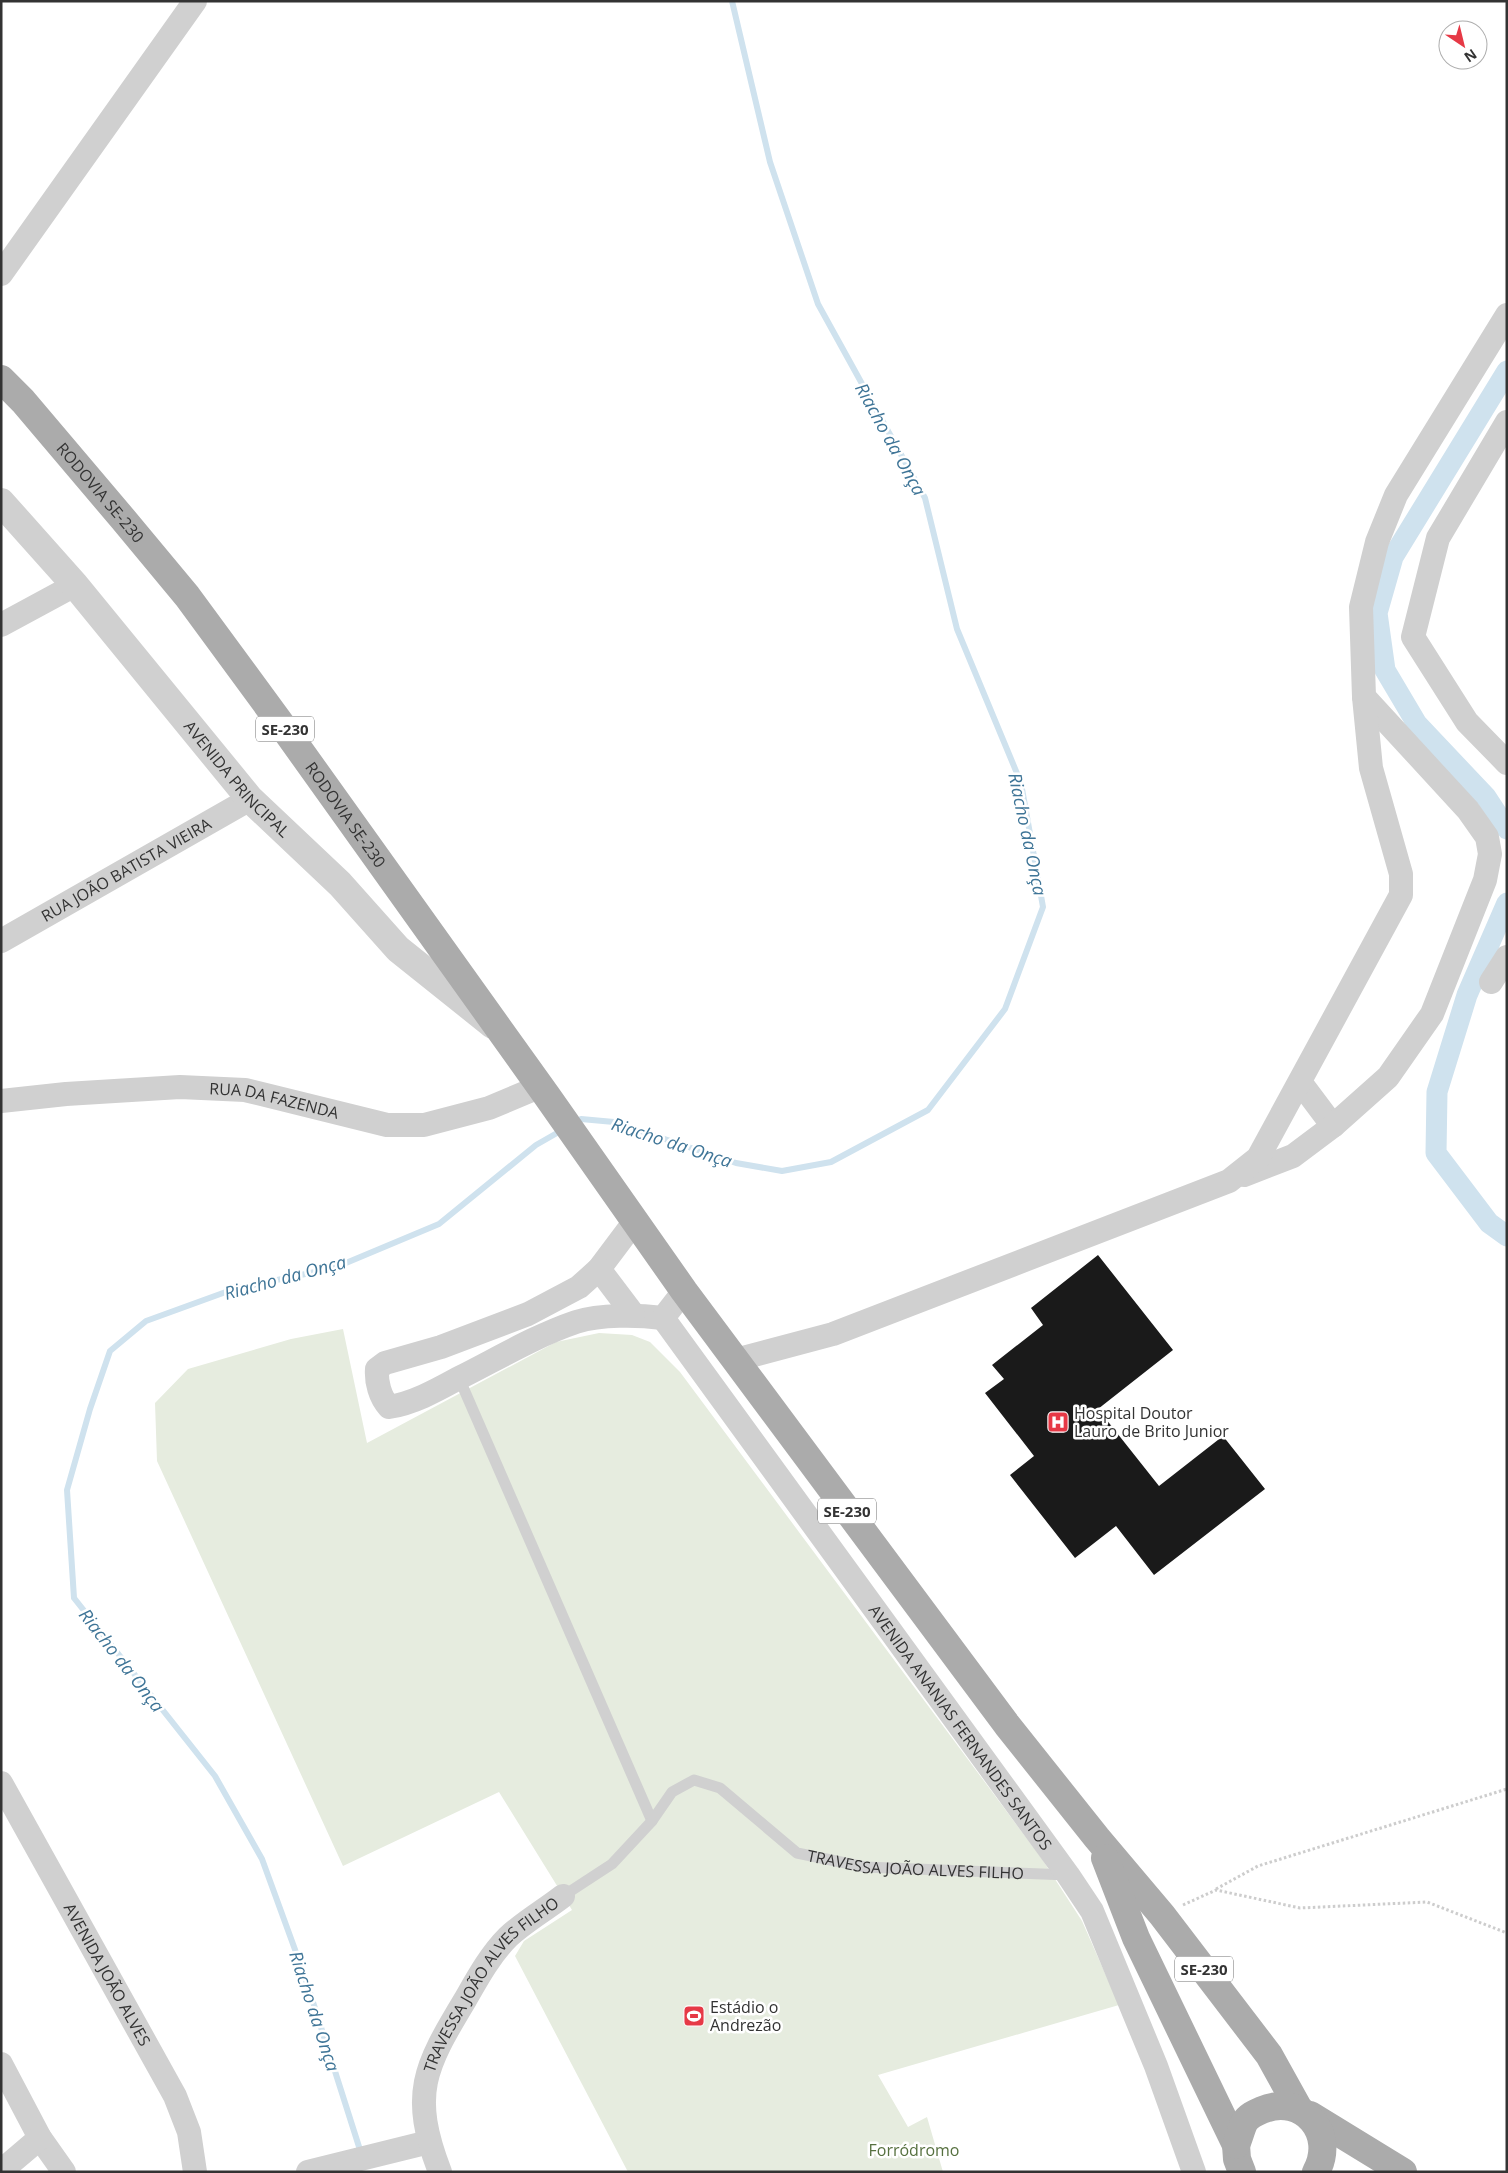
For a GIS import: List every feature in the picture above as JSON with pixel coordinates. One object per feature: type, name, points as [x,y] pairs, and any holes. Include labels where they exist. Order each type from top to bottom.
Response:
[{"type":"main road","name":"RODOVIA SE-230","points":[[1,379],[124,518],[187,596],[281,724],[543,1092]]},
{"type":"main road","name":"SE-230","points":[[543,1092],[684,1292],[1006,1725],[1162,1915],[1269,2055],[1304,2112],[1322,2136],[1321,2162],[1316,2172]]},
{"type":"main road","name":"SE-230","points":[[1097,1838],[1136,1938],[1239,2162]]},
{"type":"main road","name":"SE-230","points":[[1239,2162],[1244,2122],[1253,2114],[1275,2104],[1304,2112],[1402,2172]]},
{"type":"street","points":[[1,274],[195,1]]},
{"type":"street","points":[[1229,1181],[1258,1158],[1401,895],[1401,874],[1371,768],[1364,697],[1361,607],[1376,542],[1396,495],[1507,315]]},
{"type":"street","points":[[1507,422],[1438,538],[1413,637],[1467,722],[1507,763]]},
{"type":"street","name":"AVENIDA PRINCIPAL","points":[[6,516],[75,585],[250,799],[340,884],[398,949],[498,1029]]},
{"type":"street","points":[[1,625],[75,585]]},
{"type":"street","points":[[735,1360],[833,1334],[1293,1156],[1334,1126],[1388,1077],[1432,1014],[1485,880],[1490,854],[1487,837],[1468,810],[1364,697]]},
{"type":"street","name":"RUA JOÃO BATISTA VIEIRA","points":[[1,941],[250,799]]},
{"type":"street","points":[[1492,982],[1507,957]]},
{"type":"street","points":[[1300,1082],[1334,1126]]},
{"type":"street","name":"RUA DA FAZENDA","points":[[1,1101],[66,1094],[180,1087],[245,1090],[387,1125],[424,1125],[543,1092]]},
{"type":"street","points":[[635,1221],[599,1269],[579,1288],[528,1314],[441,1347],[385,1364],[378,1369],[376,1376],[382,1400],[389,1407],[424,1396],[542,1336],[578,1321],[633,1314],[664,1318],[684,1292]]},
{"type":"street","points":[[599,1269],[633,1314]]},
{"type":"street","name":"AVENIDA ANANIAS FERNANDES SANTOS","points":[[664,1318],[1092,1911],[1156,2066],[1194,2172]]},
{"type":"street","name":"AVENIDA JOÃO ALVES","points":[[1,1782],[175,2096],[189,2132],[195,2172]]},
{"type":"street","name":"TRAVESSA JOÃO ALVES FILHO","points":[[440,2172],[429,2142],[423,2100],[427,2072],[439,2044],[483,1969],[508,1938],[563,1896]]},
{"type":"street","points":[[1092,1911],[1123,1906]]},
{"type":"street","points":[[1,2064],[40,2138],[64,2172]]},
{"type":"street","points":[[1,2171],[40,2138]]},
{"type":"street","points":[[308,2172],[429,2142]]},
{"type":"lane","points":[[459,1378],[652,1821]]},
{"type":"lane","name":"TRAVESSA JOÃO ALVES FILHO","points":[[563,1896],[612,1864],[652,1821],[672,1792],[694,1780],[720,1788],[797,1853],[865,1867],[1068,1876]]},
{"type":"path","points":[[1162,1915],[1216,1890],[1258,1866],[1507,1789]]},
{"type":"path","points":[[1216,1890],[1300,1908],[1426,1902],[1507,1933]]},
{"type":"green space","name":"Forródromo","points":[[343,1329],[367,1443],[556,1342],[599,1333],[632,1335],[650,1342],[680,1372],[1042,1859],[1082,1921],[1119,2005],[878,2075],[908,2127],[927,2117],[943,2172],[628,2172],[515,1956],[524,1941],[572,1910],[499,1792],[343,1866],[157,1461],[155,1403],[188,1369],[291,1339]]},
{"type":"building","name":"Hospital Doutor Lauro de Brito Junior","points":[[1098,1255],[1173,1350],[1098,1409],[1159,1486],[1223,1436],[1265,1489],[1154,1575],[1116,1526],[1075,1558],[1010,1475],[1034,1456],[985,1393],[1004,1379],[992,1365],[1043,1325],[1031,1308]]},
{"type":"waterway","name":"Riacho da Onça","points":[[575,1123],[581,1119],[614,1122],[736,1163],[782,1171],[831,1162],[928,1110],[1005,1009],[1043,907],[1021,783],[957,629],[925,498],[818,304],[770,162],[732,1]]},
{"type":"waterway","points":[[1507,371],[1393,557],[1377,613],[1385,670],[1417,724],[1486,797],[1507,829]]},
{"type":"waterway","points":[[1507,903],[1467,995],[1437,1092],[1436,1153],[1489,1223],[1507,1236]]},
{"type":"waterway","name":"Riacho da Onça","points":[[361,2153],[305,1977],[262,1859],[215,1776],[74,1598],[67,1490],[90,1409],[110,1351],[146,1321],[234,1289],[334,1268],[439,1224],[536,1145],[564,1129]]},
{"type":"place","name":"Hospital Doutor Lauro de Brito Junior","points":[[1058,1422]]},
{"type":"place","name":"Estádio o Andrezão","points":[[694,2016]]}]
